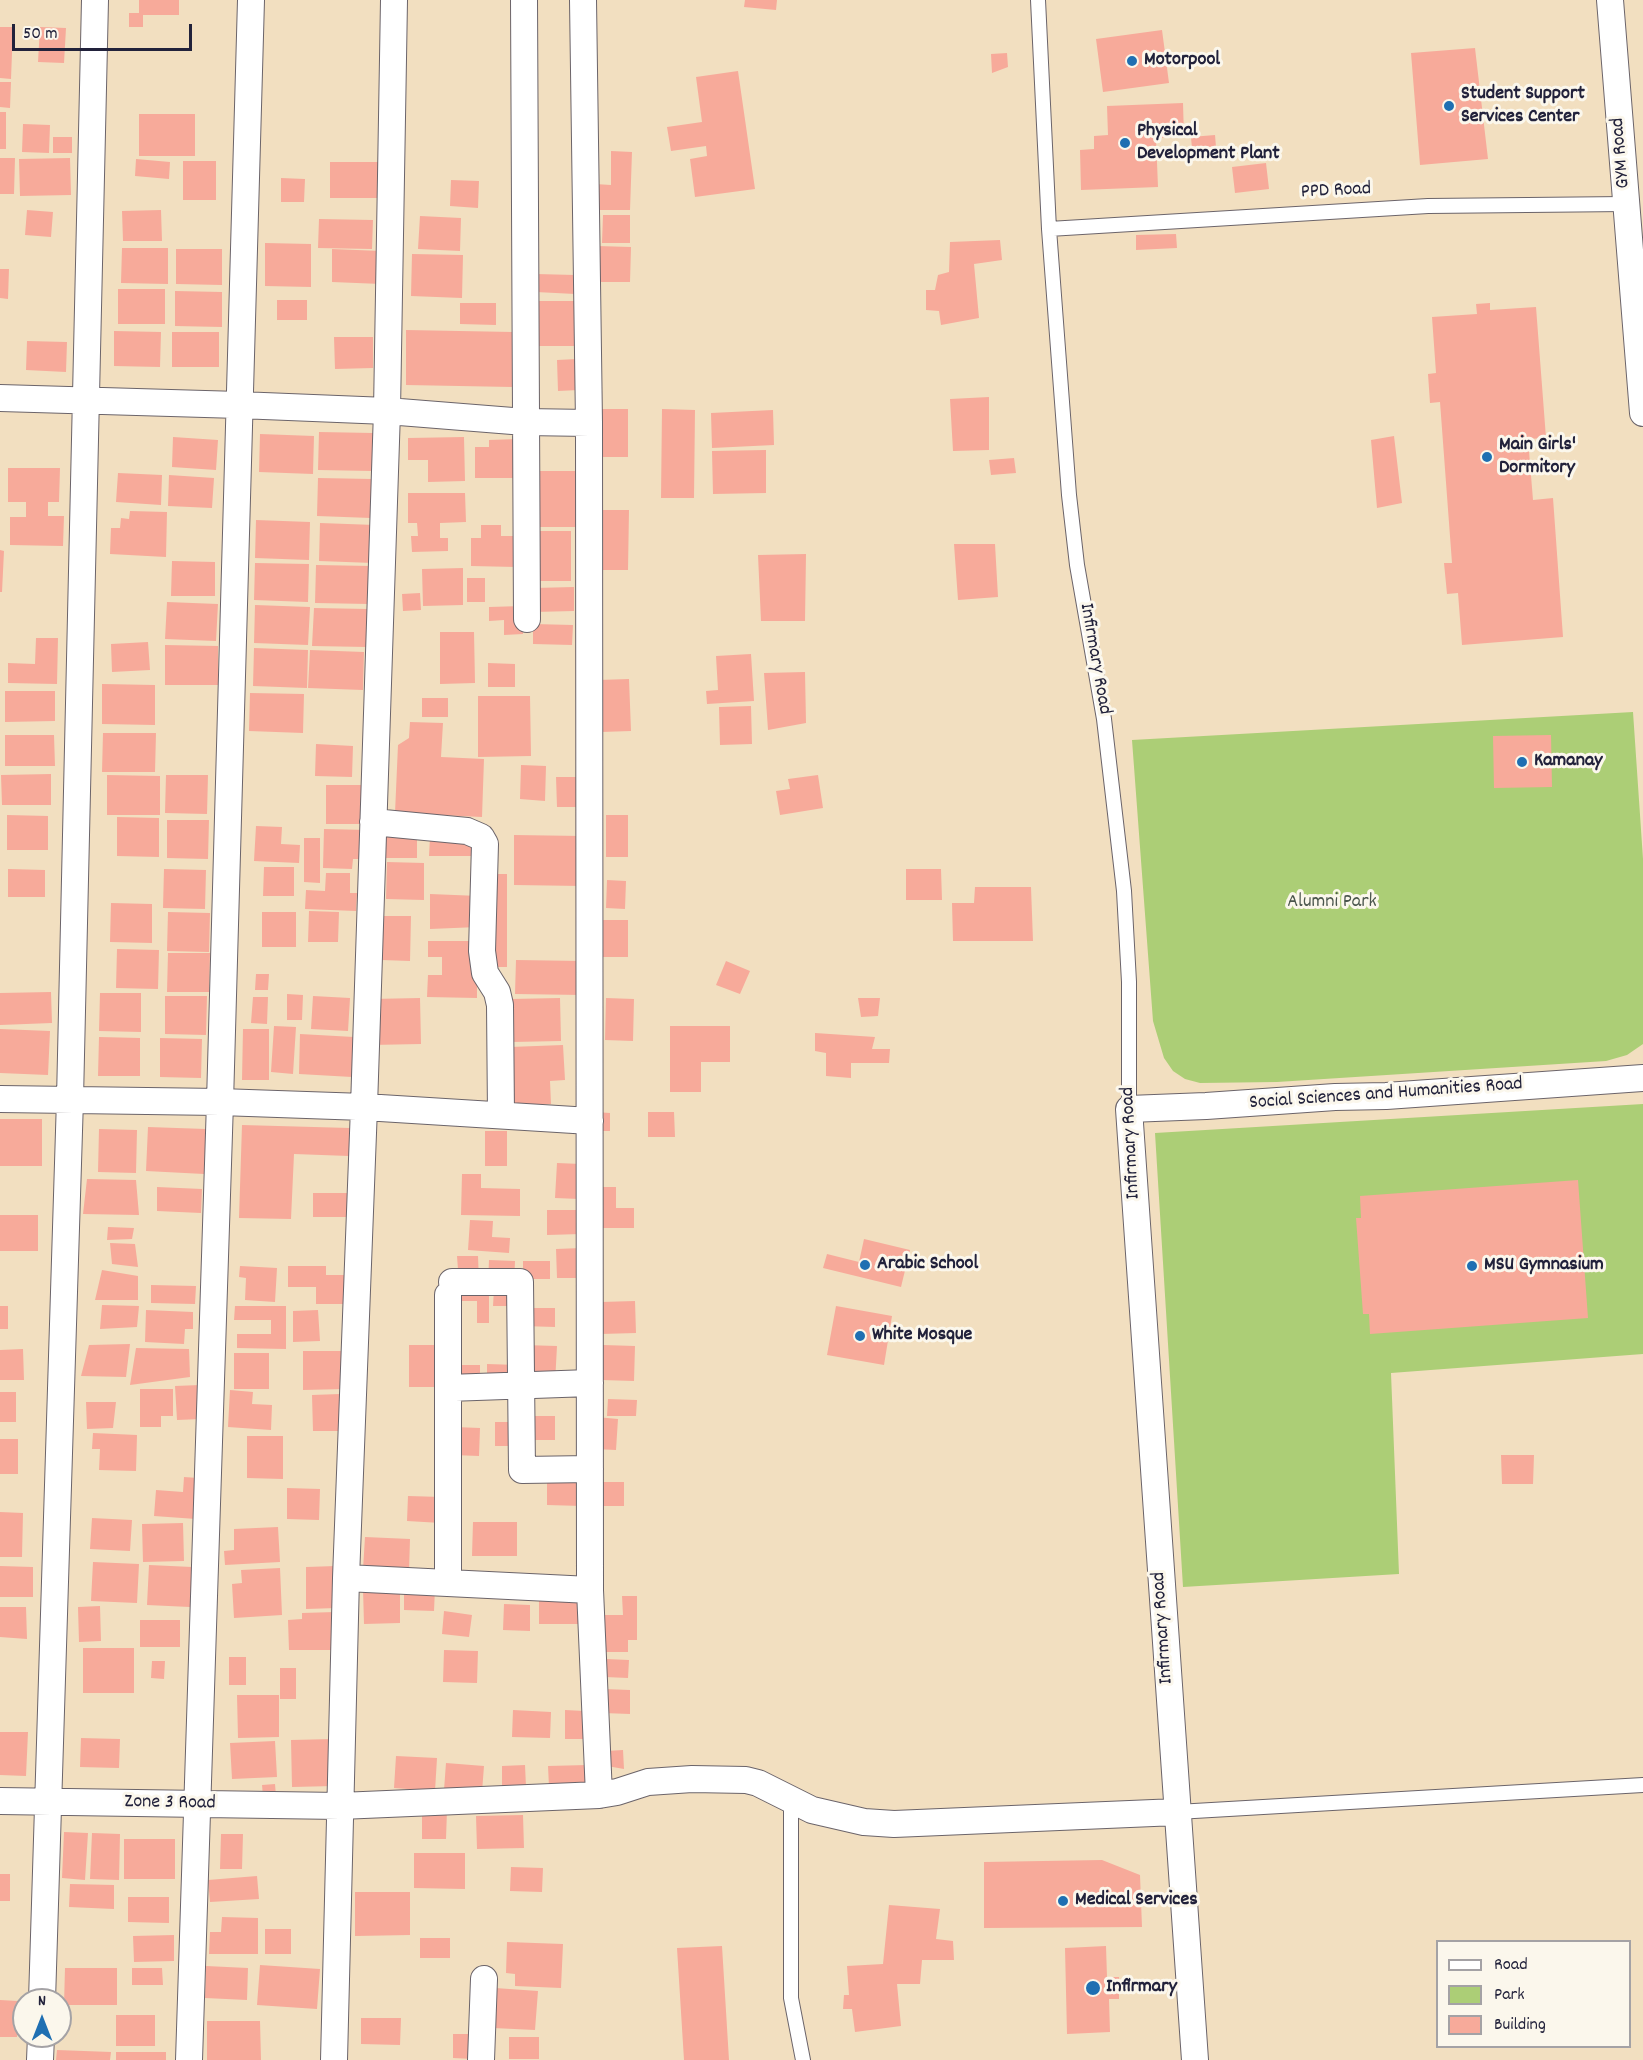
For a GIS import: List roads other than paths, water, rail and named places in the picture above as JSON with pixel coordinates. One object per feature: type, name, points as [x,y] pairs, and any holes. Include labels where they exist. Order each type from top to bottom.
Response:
[{"type":"street","points":[[42,1988],[70,1099],[95,0]]},
{"type":"street","points":[[189,2060],[220,1102],[251,0]]},
{"type":"street","points":[[334,2060],[345,1578],[364,1107],[387,411],[394,0]]},
{"type":"street","points":[[524,0],[527,619]]},
{"type":"street","points":[[583,0],[589,423],[590,1590],[599,1795]]},
{"type":"street","name":"GYM Road","points":[[1610,0],[1643,413]]},
{"type":"street","points":[[0,398],[387,411],[525,422],[589,423]]},
{"type":"street","points":[[373,822],[467,831],[481,837],[485,844],[482,951],[485,973],[501,1005],[501,1115]]},
{"type":"street","name":"Social Sciences and Humanities Road","points":[[1129,1109],[1386,1096],[1643,1078]]},
{"type":"street","points":[[0,1099],[220,1102],[364,1107],[590,1121]]},
{"type":"street","name":"Infirmary Road","points":[[1129,1109],[1195,2060]]},
{"type":"street","points":[[448,1583],[450,1288],[520,1282],[522,1470],[590,1469]]},
{"type":"street","points":[[448,1388],[590,1383]]},
{"type":"street","points":[[345,1578],[590,1590]]},
{"type":"street","name":"Zone 3 Road","points":[[0,1801],[340,1806],[599,1795],[667,1779],[735,1779],[758,1783],[812,1810],[864,1822],[894,1824],[1177,1812]]},
{"type":"street","points":[[481,2060],[484,1979]]},
{"type":"lane","name":"Infirmary Road","points":[[1038,0],[1049,229],[1069,495],[1077,565],[1104,719],[1124,891],[1129,982],[1129,1109]]},
{"type":"lane","name":"PPD Road","points":[[1049,229],[1428,206],[1626,204]]},
{"type":"lane","points":[[1177,1812],[1643,1785]]},
{"type":"lane","points":[[791,1800],[791,1998],[803,2060]]},
{"type":"place","name":"Motorpool","points":[[1132,61]]},
{"type":"place","name":"Student Support Services Center","points":[[1449,106]]},
{"type":"place","name":"Physical Development Plant","points":[[1125,143]]},
{"type":"place","name":"Main Girls' Dormitory","points":[[1487,457]]},
{"type":"place","name":"Kamanay","points":[[1522,762]]},
{"type":"place","name":"Arabic School","points":[[865,1265]]},
{"type":"place","name":"MSU Gymnasium","points":[[1472,1266]]},
{"type":"place","name":"White Mosque","points":[[860,1336]]},
{"type":"place","name":"Medical Services","points":[[1063,1901]]},
{"type":"place","name":"Infirmary","points":[[1093,1988]]},
{"type":"park label","name":"Alumni Park","points":[[1332,903]]}]
